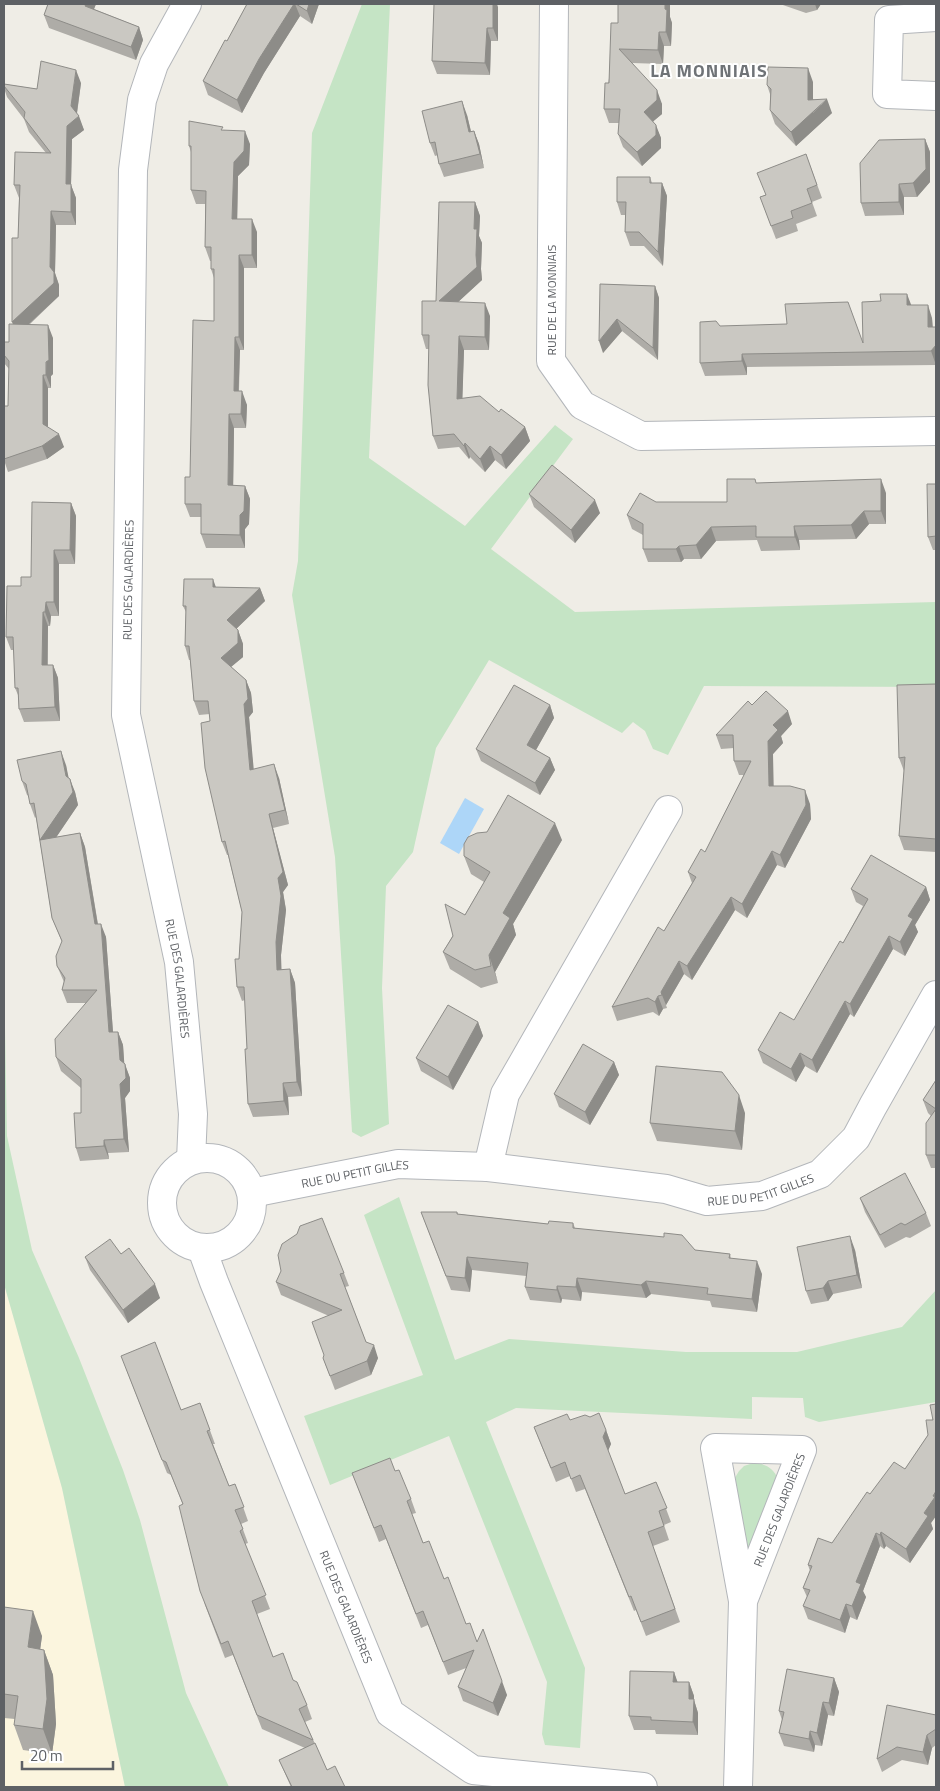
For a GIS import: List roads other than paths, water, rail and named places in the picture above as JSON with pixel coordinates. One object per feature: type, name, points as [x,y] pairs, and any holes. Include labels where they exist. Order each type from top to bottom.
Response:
[{"type":"street","name":"RUE DES GALARDIÈRES","points":[[187,4],[154,64],[142,100],[133,170],[126,715],[179,962],[193,1114],[191,1160]]},
{"type":"street","name":"RUE DE LA MONNIAIS","points":[[554,4],[551,361],[582,405],[641,436],[936,431]]},
{"type":"street","points":[[936,17],[889,20],[887,94],[936,96]]},
{"type":"street","points":[[488,1166],[505,1094],[668,810]]},
{"type":"street","name":"RUE DU PETIT GILLES","points":[[252,1193],[398,1164],[488,1166],[666,1189],[707,1201],[762,1196],[820,1174],[856,1138],[936,995]]},
{"type":"street","points":[[206,1157],[222,1160],[236,1167],[246,1179],[252,1193],[252,1210],[246,1226],[234,1240],[219,1247],[202,1249],[187,1245],[175,1236],[166,1223],[161,1209],[162,1194],[168,1179],[178,1168],[191,1160],[206,1157]]},
{"type":"street","name":"RUE DES GALARDIÈRES","points":[[202,1249],[390,1713],[473,1770],[643,1787]]},
{"type":"street","name":"RUE DES GALARDIÈRES","points":[[738,1787],[743,1601],[715,1448],[802,1450],[743,1601]]},
{"type":"water","points":[[465,798],[484,809],[459,854],[440,843]]},
{"type":"district","name":"LA MONNIAIS","points":[[709,70]]}]
